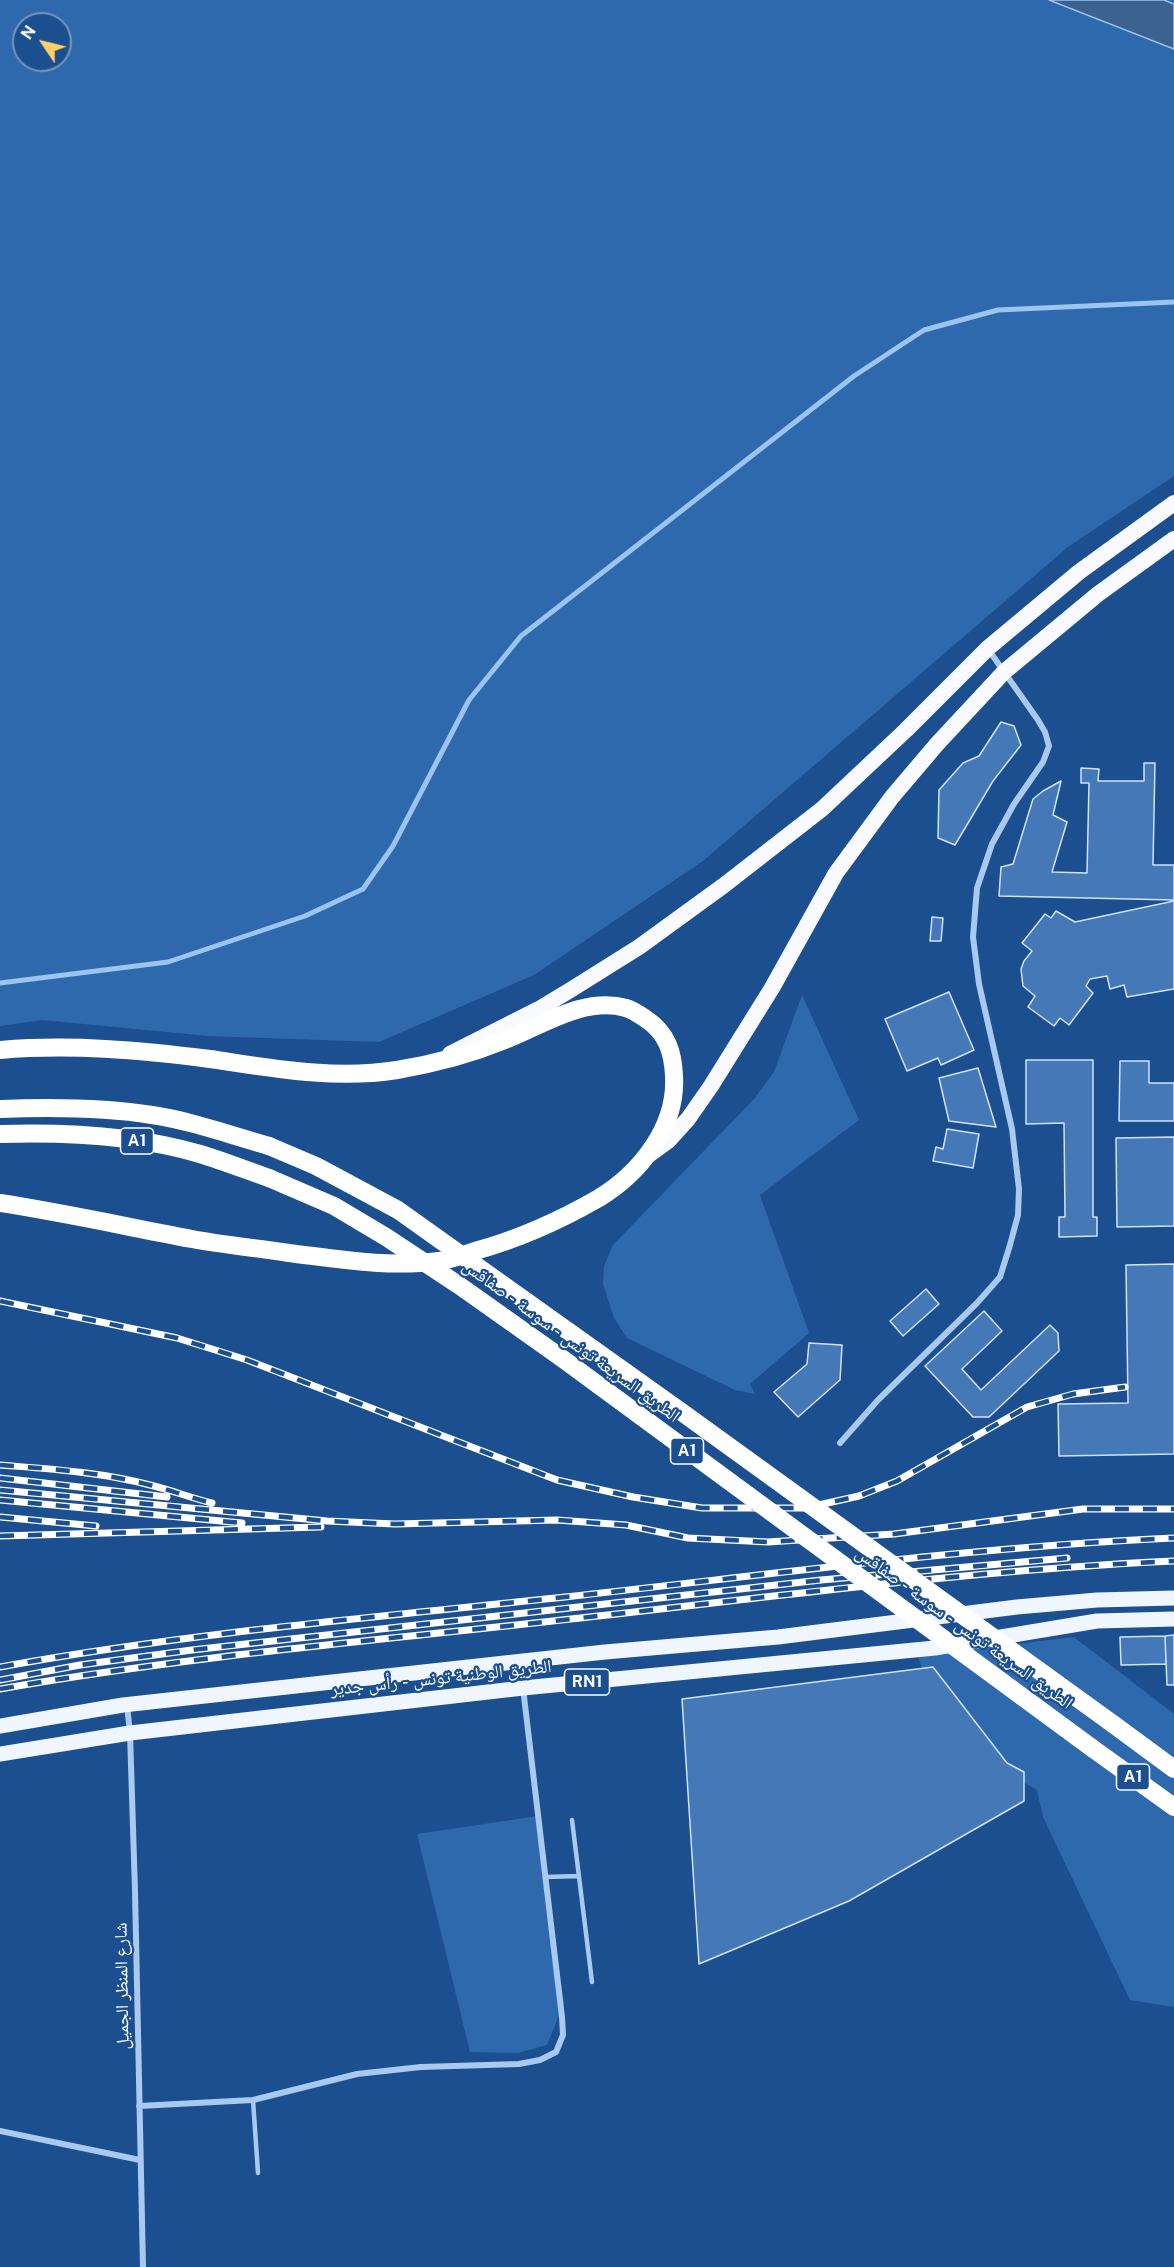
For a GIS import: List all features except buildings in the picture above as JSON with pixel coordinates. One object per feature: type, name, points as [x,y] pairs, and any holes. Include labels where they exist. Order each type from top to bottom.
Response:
[{"type":"highway","points":[[436,1062],[572,989],[639,947],[723,886],[822,809],[988,648],[1079,572],[1174,503]]},
{"type":"highway","points":[[0,1203],[50,1210],[197,1240],[366,1263],[440,1261],[509,1242],[567,1217],[615,1188],[649,1155],[668,1141],[688,1119],[772,988],[836,873],[863,834],[937,744],[1004,672],[1098,594],[1174,539]]},
{"type":"highway","points":[[0,1050],[123,1048],[291,1071],[350,1075],[436,1062],[505,1040],[577,1010],[601,1004],[629,1008],[660,1030],[673,1056],[674,1095],[667,1119],[649,1155]]},
{"type":"highway","name":"الطريق السريعة تونس - سوسة - صفاقس","points":[[0,1109],[46,1107],[153,1115],[269,1146],[316,1166],[398,1210],[683,1413],[1174,1770]]},
{"type":"highway","name":"الطريق السريعة تونس - سوسة - صفاقس","points":[[0,1134],[43,1132],[144,1141],[199,1154],[269,1178],[334,1206],[460,1286],[563,1359],[1174,1807]]},
{"type":"main road","name":"الطريق الوطنية تونس - رأس جدير","points":[[0,1726],[126,1705],[605,1652],[778,1637],[1017,1607],[1097,1600],[1174,1598]]},
{"type":"main road","name":"الطريق الوطنية تونس - رأس جدير","points":[[0,1754],[130,1733],[523,1688],[935,1648],[1097,1622],[1174,1618]]},
{"type":"street","points":[[840,1443],[878,1400],[977,1303],[1000,1277],[1018,1215],[1019,1189],[1012,1129],[979,984],[973,937],[977,888],[992,844],[1014,804],[1043,762],[1049,746],[1038,720],[988,648]]},
{"type":"street","points":[[139,2106],[253,2100],[357,2074],[421,2067],[519,2064],[540,2060],[556,2052],[563,2035],[523,1688]]},
{"type":"street","name":"شارع المنظر الجميل","points":[[126,1705],[130,1733],[143,2267]]},
{"type":"street","points":[[0,2131],[140,2160]]},
{"type":"lane","points":[[572,1820],[592,1982]]},
{"type":"lane","points":[[545,1877],[579,1876]]},
{"type":"lane","points":[[253,2100],[258,2173]]},
{"type":"shaded area","points":[[0,0],[1174,0],[1174,476],[1068,547],[703,861],[534,975],[379,1042],[208,1036],[42,1020],[0,1026]]},
{"type":"shaded area","points":[[1049,0],[1164,0],[1174,4],[1174,49]]},
{"type":"shaded area","points":[[802,995],[859,1120],[760,1195],[809,1333],[750,1384],[755,1394],[735,1390],[627,1338],[614,1318],[603,1284],[604,1266],[613,1245],[754,1099],[774,1072]]},
{"type":"shaded area","points":[[1074,1637],[1174,1714],[1174,2007],[1130,2000],[1043,1817],[1037,1790],[1015,1777],[936,1712],[918,1656]]},
{"type":"shaded area","points":[[538,1816],[564,2004],[547,2045],[518,2053],[470,2052],[417,1834]]},
{"type":"waterway","points":[[0,983],[168,962],[305,916],[363,889],[393,846],[469,700],[521,636],[854,376],[924,330],[998,310],[1174,302]]},
{"type":"railway","points":[[0,1301],[177,1338],[247,1360],[557,1480],[633,1497],[702,1508],[805,1508],[859,1496],[897,1481],[1027,1407],[1073,1394],[1125,1387]]},
{"type":"railway","points":[[0,1465],[113,1477],[212,1503]]},
{"type":"railway","points":[[0,1478],[167,1497]]},
{"type":"railway","points":[[0,1490],[327,1521],[395,1524],[557,1520],[626,1525],[688,1538],[768,1542],[894,1534],[1083,1509],[1174,1509]]},
{"type":"railway","points":[[0,1500],[242,1523]]},
{"type":"railway","points":[[0,1517],[96,1526]]},
{"type":"railway","points":[[0,1536],[321,1527]]},
{"type":"railway","points":[[0,1667],[70,1655],[282,1627],[945,1555],[1174,1538]]},
{"type":"railway","points":[[0,1680],[80,1665],[192,1650],[821,1580],[1067,1558]]},
{"type":"railway","points":[[0,1689],[214,1658],[873,1585],[1023,1571],[1174,1561]]}]
